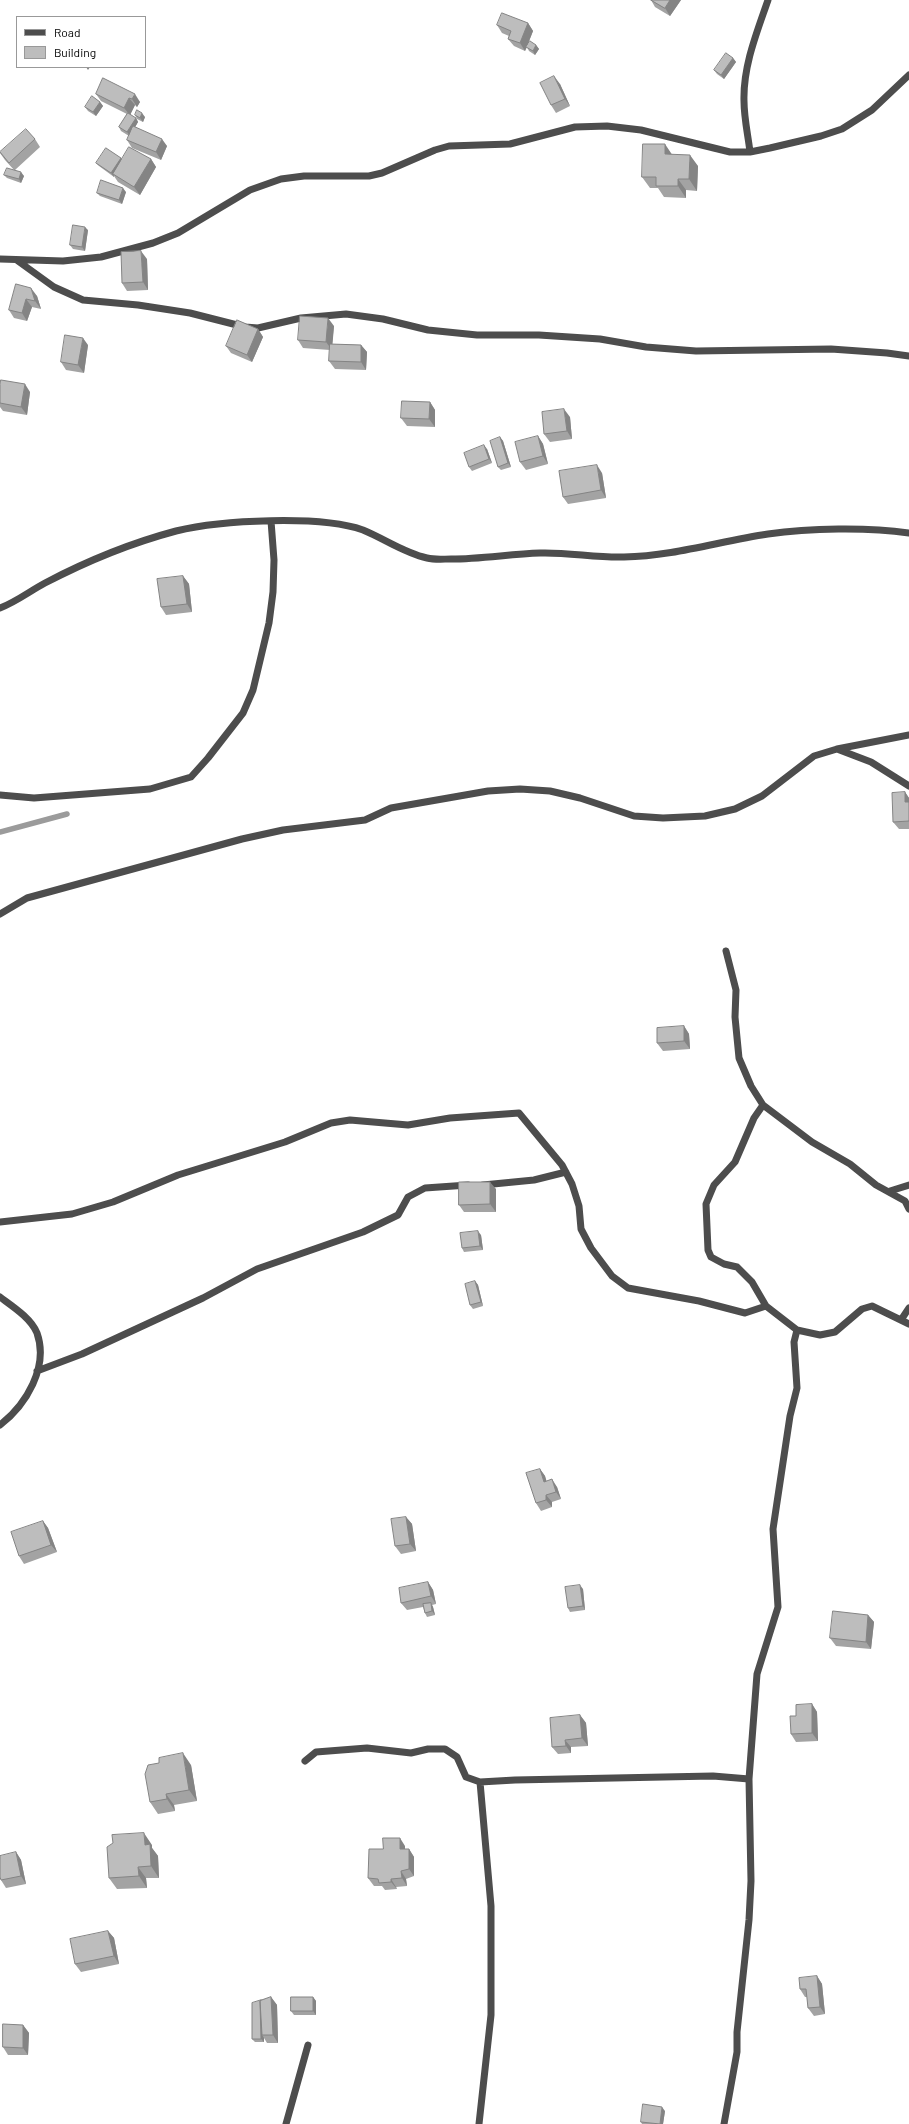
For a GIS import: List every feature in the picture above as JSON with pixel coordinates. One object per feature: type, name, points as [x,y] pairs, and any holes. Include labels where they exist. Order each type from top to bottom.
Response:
[{"type":"street","points":[[750,152],[744,100],[745,75],[750,54],[768,0]]},
{"type":"street","points":[[0,259],[84,260],[153,243],[198,223],[250,190],[281,180],[304,176],[369,176],[382,173],[435,150],[449,146],[510,144],[575,127],[622,127],[673,136],[730,152],[750,152],[821,136],[842,129],[872,110],[909,75]]},
{"type":"street","points":[[18,260],[54,288],[83,300],[190,312],[245,327],[258,328],[301,318],[346,314],[382,319],[428,330],[477,336],[539,335],[600,339],[646,347],[696,351],[831,349],[887,352],[909,356]]},
{"type":"street","points":[[0,795],[34,798],[150,788],[191,777],[243,713],[253,690],[269,623],[273,592],[274,560],[270,521]]},
{"type":"street","points":[[0,608],[87,562],[126,546],[178,531],[228,523],[270,521],[337,525],[362,530],[404,551],[429,559],[462,559],[540,553],[569,553],[616,557],[644,556],[672,553],[767,534],[795,531],[890,530],[909,533]]},
{"type":"street","points":[[0,914],[26,898],[242,839],[283,830],[365,820],[392,808],[488,791],[520,789],[550,791],[580,798],[634,816],[663,818],[705,816],[735,809],[762,796],[814,756],[837,749],[909,735]]},
{"type":"street","points":[[837,749],[871,762],[909,786]]},
{"type":"street","points":[[726,951],[736,990],[735,1017],[738,1058],[751,1086],[763,1105],[812,1142],[850,1164],[876,1185],[890,1191],[905,1201],[909,1209]]},
{"type":"street","points":[[763,1105],[754,1118],[735,1162],[714,1185],[706,1204],[708,1250],[711,1257],[724,1264],[737,1267],[752,1282],[766,1306],[797,1330],[820,1335],[835,1332],[862,1309],[872,1306],[909,1324]]},
{"type":"street","points":[[0,1222],[72,1214],[113,1202],[178,1175],[285,1142],[331,1122],[350,1120],[373,1124],[408,1125],[450,1118],[519,1114],[562,1165],[579,1206],[581,1228],[591,1248],[612,1276],[628,1288],[699,1301],[745,1313],[766,1306]]},
{"type":"street","points":[[37,1371],[82,1354],[203,1298],[257,1269],[363,1232],[398,1215],[408,1197],[425,1188],[448,1185],[500,1184],[534,1180],[566,1172]]},
{"type":"street","points":[[890,1191],[909,1185]]},
{"type":"street","points":[[0,1297],[21,1313],[36,1333],[41,1356],[32,1387],[11,1416],[0,1425]]},
{"type":"street","points":[[901,1320],[909,1308]]},
{"type":"street","points":[[724,2124],[737,2052],[737,2032],[749,1920],[751,1881],[749,1779],[757,1674],[778,1607],[773,1529],[790,1416],[797,1388],[794,1342],[797,1330]]},
{"type":"street","points":[[305,1761],[316,1752],[367,1748],[411,1753],[445,1749],[457,1757],[466,1777],[480,1782],[713,1776],[749,1779]]},
{"type":"street","points":[[479,2124],[491,2014],[491,1906],[480,1782]]},
{"type":"street","points":[[286,2124],[308,2045]]},
{"type":"building","points":[[651,0],[670,0],[665,8]]},
{"type":"building","points":[[502,13],[528,23],[520,43],[508,39],[511,31],[497,25]]},
{"type":"building","points":[[530,41],[536,45],[533,51],[526,47]]},
{"type":"building","points":[[726,53],[733,58],[721,75],[714,70]]},
{"type":"building","points":[[554,76],[565,99],[551,105],[540,83]]},
{"type":"building","points":[[103,78],[135,94],[132,99],[129,98],[124,108],[96,94]]},
{"type":"building","points":[[92,96],[100,102],[93,112],[85,107]]},
{"type":"building","points":[[137,110],[142,113],[140,118],[135,115]]},
{"type":"building","points":[[128,113],[136,118],[127,132],[119,127]]},
{"type":"building","points":[[133,126],[162,139],[156,152],[127,140]]},
{"type":"building","points":[[26,129],[35,139],[9,163],[0,152]]},
{"type":"building","points":[[643,144],[665,144],[665,154],[690,155],[689,179],[678,179],[678,186],[656,186],[656,177],[642,177]]},
{"type":"building","points":[[129,147],[151,159],[134,187],[113,174]]},
{"type":"building","points":[[106,148],[121,158],[111,173],[96,163]]},
{"type":"building","points":[[7,168],[21,172],[19,179],[4,175]]},
{"type":"building","points":[[101,180],[123,188],[119,200],[97,193]]},
{"type":"building","points":[[73,225],[85,227],[82,247],[70,245]]},
{"type":"building","points":[[141,251],[143,282],[122,283],[121,252]]},
{"type":"building","points":[[16,284],[31,288],[35,301],[26,299],[22,313],[9,310]]},
{"type":"building","points":[[300,316],[328,318],[326,342],[298,340]]},
{"type":"building","points":[[237,320],[258,329],[247,355],[226,346]]},
{"type":"building","points":[[65,335],[83,338],[78,365],[61,362]]},
{"type":"building","points":[[330,344],[361,345],[361,362],[329,361]]},
{"type":"building","points":[[1,380],[25,384],[21,407],[0,403]]},
{"type":"building","points":[[402,401],[430,402],[429,419],[401,418]]},
{"type":"building","points":[[564,409],[567,431],[544,434],[542,412]]},
{"type":"building","points":[[538,436],[543,456],[520,462],[515,442]]},
{"type":"building","points":[[500,437],[508,463],[498,467],[490,441]]},
{"type":"building","points":[[484,445],[489,459],[469,467],[464,453]]},
{"type":"building","points":[[597,465],[601,490],[563,497],[559,471]]},
{"type":"building","points":[[183,576],[187,604],[161,607],[157,579]]},
{"type":"building","points":[[905,792],[905,802],[909,802],[909,821],[893,822],[892,793]]},
{"type":"building","points":[[684,1026],[684,1041],[657,1043],[657,1028]]},
{"type":"building","points":[[459,1182],[490,1182],[490,1204],[459,1205]]},
{"type":"building","points":[[478,1231],[480,1246],[462,1248],[460,1233]]},
{"type":"building","points":[[475,1281],[481,1302],[470,1305],[465,1284]]},
{"type":"building","points":[[540,1469],[544,1482],[552,1479],[556,1492],[546,1495],[546,1500],[536,1503],[526,1473]]},
{"type":"building","points":[[406,1517],[410,1544],[395,1546],[391,1519]]},
{"type":"building","points":[[43,1521],[51,1545],[19,1556],[11,1532]]},
{"type":"building","points":[[428,1582],[431,1596],[401,1603],[399,1588]]},
{"type":"building","points":[[580,1585],[583,1606],[568,1608],[565,1587]]},
{"type":"building","points":[[431,1603],[432,1611],[425,1613],[423,1604]]},
{"type":"building","points":[[833,1611],[868,1615],[866,1642],[830,1638]]},
{"type":"building","points":[[812,1704],[812,1733],[791,1734],[790,1716],[796,1716],[796,1705]]},
{"type":"building","points":[[580,1715],[582,1738],[565,1740],[566,1746],[552,1747],[550,1718]]},
{"type":"building","points":[[183,1753],[189,1790],[166,1794],[167,1799],[150,1802],[145,1774],[148,1765],[159,1763],[159,1758]]},
{"type":"building","points":[[144,1833],[145,1845],[150,1844],[151,1866],[138,1867],[139,1876],[109,1878],[107,1847],[113,1843],[112,1835]]},
{"type":"building","points":[[383,1838],[400,1838],[400,1849],[409,1849],[409,1869],[401,1871],[402,1878],[391,1879],[391,1882],[379,1883],[378,1879],[368,1878],[369,1849],[383,1849]]},
{"type":"building","points":[[16,1852],[21,1876],[1,1880],[0,1856]]},
{"type":"building","points":[[108,1931],[114,1956],[75,1964],[70,1939]]},
{"type":"building","points":[[817,1976],[820,2007],[808,2008],[806,1989],[800,1989],[799,1978]]},
{"type":"building","points":[[271,1997],[273,2035],[262,2035],[260,2001]]},
{"type":"building","points":[[291,1997],[313,1997],[313,2011],[291,2011]]},
{"type":"building","points":[[261,2000],[261,2039],[252,2039],[252,2003]]},
{"type":"building","points":[[3,2024],[23,2025],[23,2048],[3,2047]]},
{"type":"building","points":[[643,2104],[662,2107],[660,2124],[641,2122]]},
{"type":"waterway","points":[[0,832],[67,814]]}]
